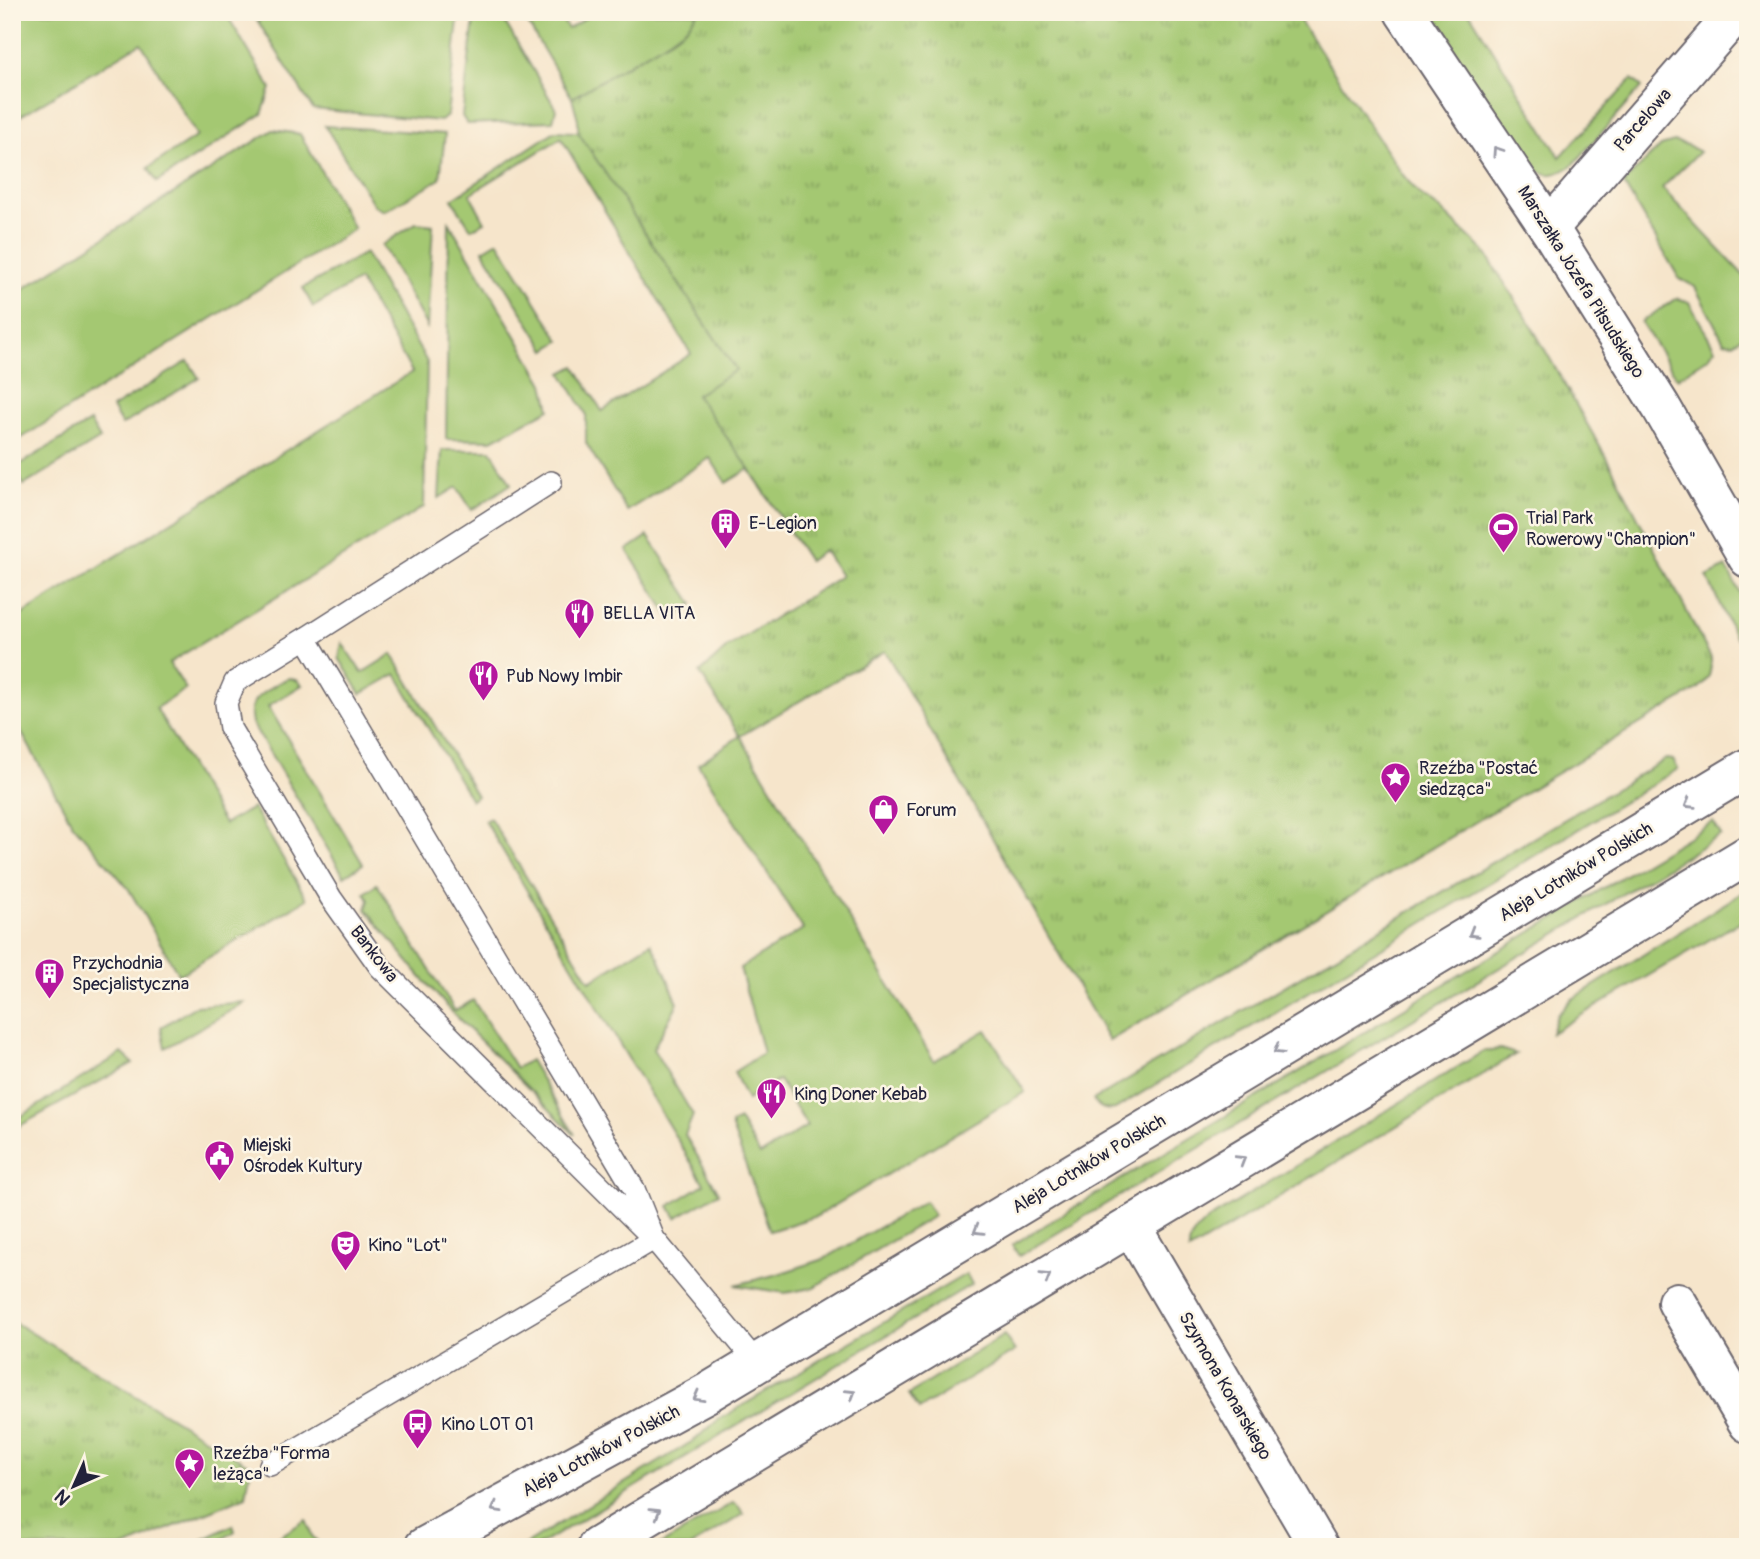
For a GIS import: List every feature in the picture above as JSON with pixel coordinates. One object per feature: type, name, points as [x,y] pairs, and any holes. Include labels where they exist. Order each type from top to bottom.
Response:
[{"type":"street","name":"Marszałka Józefa Piłsudskiego","points":[[1404,12],[1549,228],[1661,407],[1748,558]]},
{"type":"street","name":"Parcelowa","points":[[1549,228],[1737,12]]},
{"type":"street","name":"Aleja Lotników Polskich","points":[[424,1547],[707,1393],[1748,768]]},
{"type":"street","points":[[597,1547],[1748,855]]},
{"type":"street","name":"Szymona Konarskiego","points":[[1131,1226],[1319,1547]]},
{"type":"street","points":[[1677,1302],[1747,1419]]},
{"type":"lane","name":"Bankowa","points":[[551,482],[235,682],[226,704],[230,728],[331,898],[380,967],[654,1239],[757,1363]]},
{"type":"lane","name":"Bankowa","points":[[306,638],[634,1189],[654,1239]]},
{"type":"lane","points":[[270,1465],[654,1239]]},
{"type":"green space","points":[[12,12],[225,12],[271,88],[262,114],[157,182],[148,168],[197,136],[141,43],[12,121]]},
{"type":"green space","points":[[252,12],[459,12],[447,116],[441,121],[313,109]]},
{"type":"green space","points":[[475,12],[499,12],[556,109],[553,121],[467,124],[462,116]]},
{"type":"green space","points":[[521,12],[557,12],[568,29],[595,12],[698,12],[686,28],[671,39],[572,98]]},
{"type":"green space","points":[[698,12],[1294,12],[1402,174],[1420,195],[1441,210],[1484,251],[1528,320],[1612,468],[1711,658],[1707,679],[1698,689],[1109,1041],[885,651],[740,736],[700,673],[728,647],[841,576],[824,550],[809,561],[749,468],[696,395],[736,370],[578,132],[578,119],[572,98],[671,39],[686,28]]},
{"type":"green space","points":[[1420,12],[1469,12],[1560,157],[1632,79],[1642,87],[1574,164],[1555,174],[1539,171],[1526,164]]},
{"type":"green space","points":[[325,126],[445,134],[440,179],[384,211],[374,205]]},
{"type":"green space","points":[[273,130],[300,134],[354,229],[12,444],[12,296]]},
{"type":"green space","points":[[555,131],[719,140],[809,561],[749,469],[726,483],[710,458],[627,511],[586,443],[586,414],[562,373],[575,366],[602,411],[691,354],[561,138],[470,194],[485,222],[471,229],[452,199]]},
{"type":"green space","points":[[1674,142],[1688,145],[1699,152],[1662,188],[1748,280],[1748,332],[1734,343],[1724,342],[1695,287],[1679,278],[1623,183],[1661,146]]},
{"type":"green space","points":[[449,222],[544,384],[550,409],[492,440],[446,439]]},
{"type":"green space","points":[[416,223],[433,225],[427,327],[382,245]]},
{"type":"green space","points":[[498,241],[560,341],[546,350],[483,250]]},
{"type":"green space","points":[[365,253],[427,362],[424,507],[169,663],[186,689],[156,708],[224,824],[253,808],[307,899],[179,975],[128,888],[72,823],[19,728],[12,731],[12,621],[412,372],[359,280],[313,307],[303,288]]},
{"type":"green space","points":[[1677,298],[1689,302],[1715,349],[1709,357],[1677,378],[1641,322]]},
{"type":"green space","points":[[188,361],[199,378],[122,425],[112,408]]},
{"type":"green space","points":[[90,422],[100,439],[24,485],[14,468]]},
{"type":"green space","points":[[442,450],[491,450],[511,484],[472,510],[457,487],[439,498]]},
{"type":"green space","points":[[648,536],[693,604],[671,619],[627,550]]},
{"type":"green space","points":[[1726,567],[1748,607],[1748,647],[1735,637],[1707,577]]},
{"type":"green space","points":[[342,643],[362,673],[392,654],[477,796],[471,800],[396,674],[361,694],[339,658]]},
{"type":"green space","points":[[290,678],[302,685],[268,706],[363,864],[344,876],[252,723],[251,711],[256,699]]},
{"type":"green space","points":[[740,736],[934,1061],[986,1030],[1025,1092],[817,1216],[770,1231],[731,1125],[739,1120],[760,1155],[807,1126],[779,1080],[747,1100],[734,1072],[763,1053],[740,968],[803,929],[698,764]]},
{"type":"green space","points":[[1666,759],[1673,760],[1678,769],[1115,1109],[1102,1108],[1093,1100]]},
{"type":"green space","points":[[490,818],[590,981],[651,943],[659,958],[678,1003],[653,1049],[693,1115],[685,1135],[719,1193],[676,1218],[669,1206],[704,1184],[485,821]]},
{"type":"green space","points":[[1713,822],[1721,835],[1019,1256],[1012,1245]]},
{"type":"green space","points":[[377,884],[455,1011],[473,1000],[516,1068],[530,1060],[575,1135],[453,1013],[366,909],[369,900],[365,893]]},
{"type":"green space","points":[[1748,889],[1748,917],[1551,1033],[1557,1015],[1571,1000]]},
{"type":"green space","points":[[246,1002],[165,1048],[161,1027],[196,1006]]},
{"type":"green space","points":[[1500,1049],[1516,1054],[1189,1251],[1192,1237],[1209,1219],[1484,1051]]},
{"type":"green space","points":[[122,1053],[133,1063],[12,1130],[12,1122]]},
{"type":"green space","points":[[925,1201],[934,1216],[812,1288],[785,1293],[735,1285],[824,1259]]},
{"type":"green space","points":[[966,1274],[972,1284],[536,1547],[521,1547],[696,1439],[718,1420]]},
{"type":"green space","points":[[12,1321],[251,1466],[246,1496],[125,1547],[12,1547]]},
{"type":"green space","points":[[1004,1335],[1015,1351],[919,1409],[909,1394]]},
{"type":"green space","points":[[733,1503],[744,1514],[689,1547],[657,1547]]},
{"type":"green space","points":[[306,1520],[312,1536],[319,1543],[313,1547],[263,1547]]},
{"type":"green space","points":[[233,1525],[235,1531],[210,1547],[188,1547]]},
{"type":"place","name":"E-Legion","points":[[726,550]]},
{"type":"place","name":"Trial Park Rowerowy \"Champion\"","points":[[1503,555]]},
{"type":"place","name":"BELLA VITA","points":[[580,640]]},
{"type":"place","name":"Pub Nowy Imbir","points":[[483,703]]},
{"type":"place","name":"Rzeźba \"Postać siedząca\"","points":[[1396,805]]},
{"type":"place","name":"Forum","points":[[883,837]]},
{"type":"place","name":"Przychodnia Specjalistyczna","points":[[49,1000]]},
{"type":"place","name":"King Doner Kebab","points":[[771,1121]]},
{"type":"place","name":"Miejski Ośrodek Kultury","points":[[220,1182]]},
{"type":"place","name":"Kino \"Lot\"","points":[[345,1272]]},
{"type":"place","name":"Kino LOT 01","points":[[418,1451]]},
{"type":"place","name":"Rzeźba \"Forma leżąca\"","points":[[190,1490]]}]
